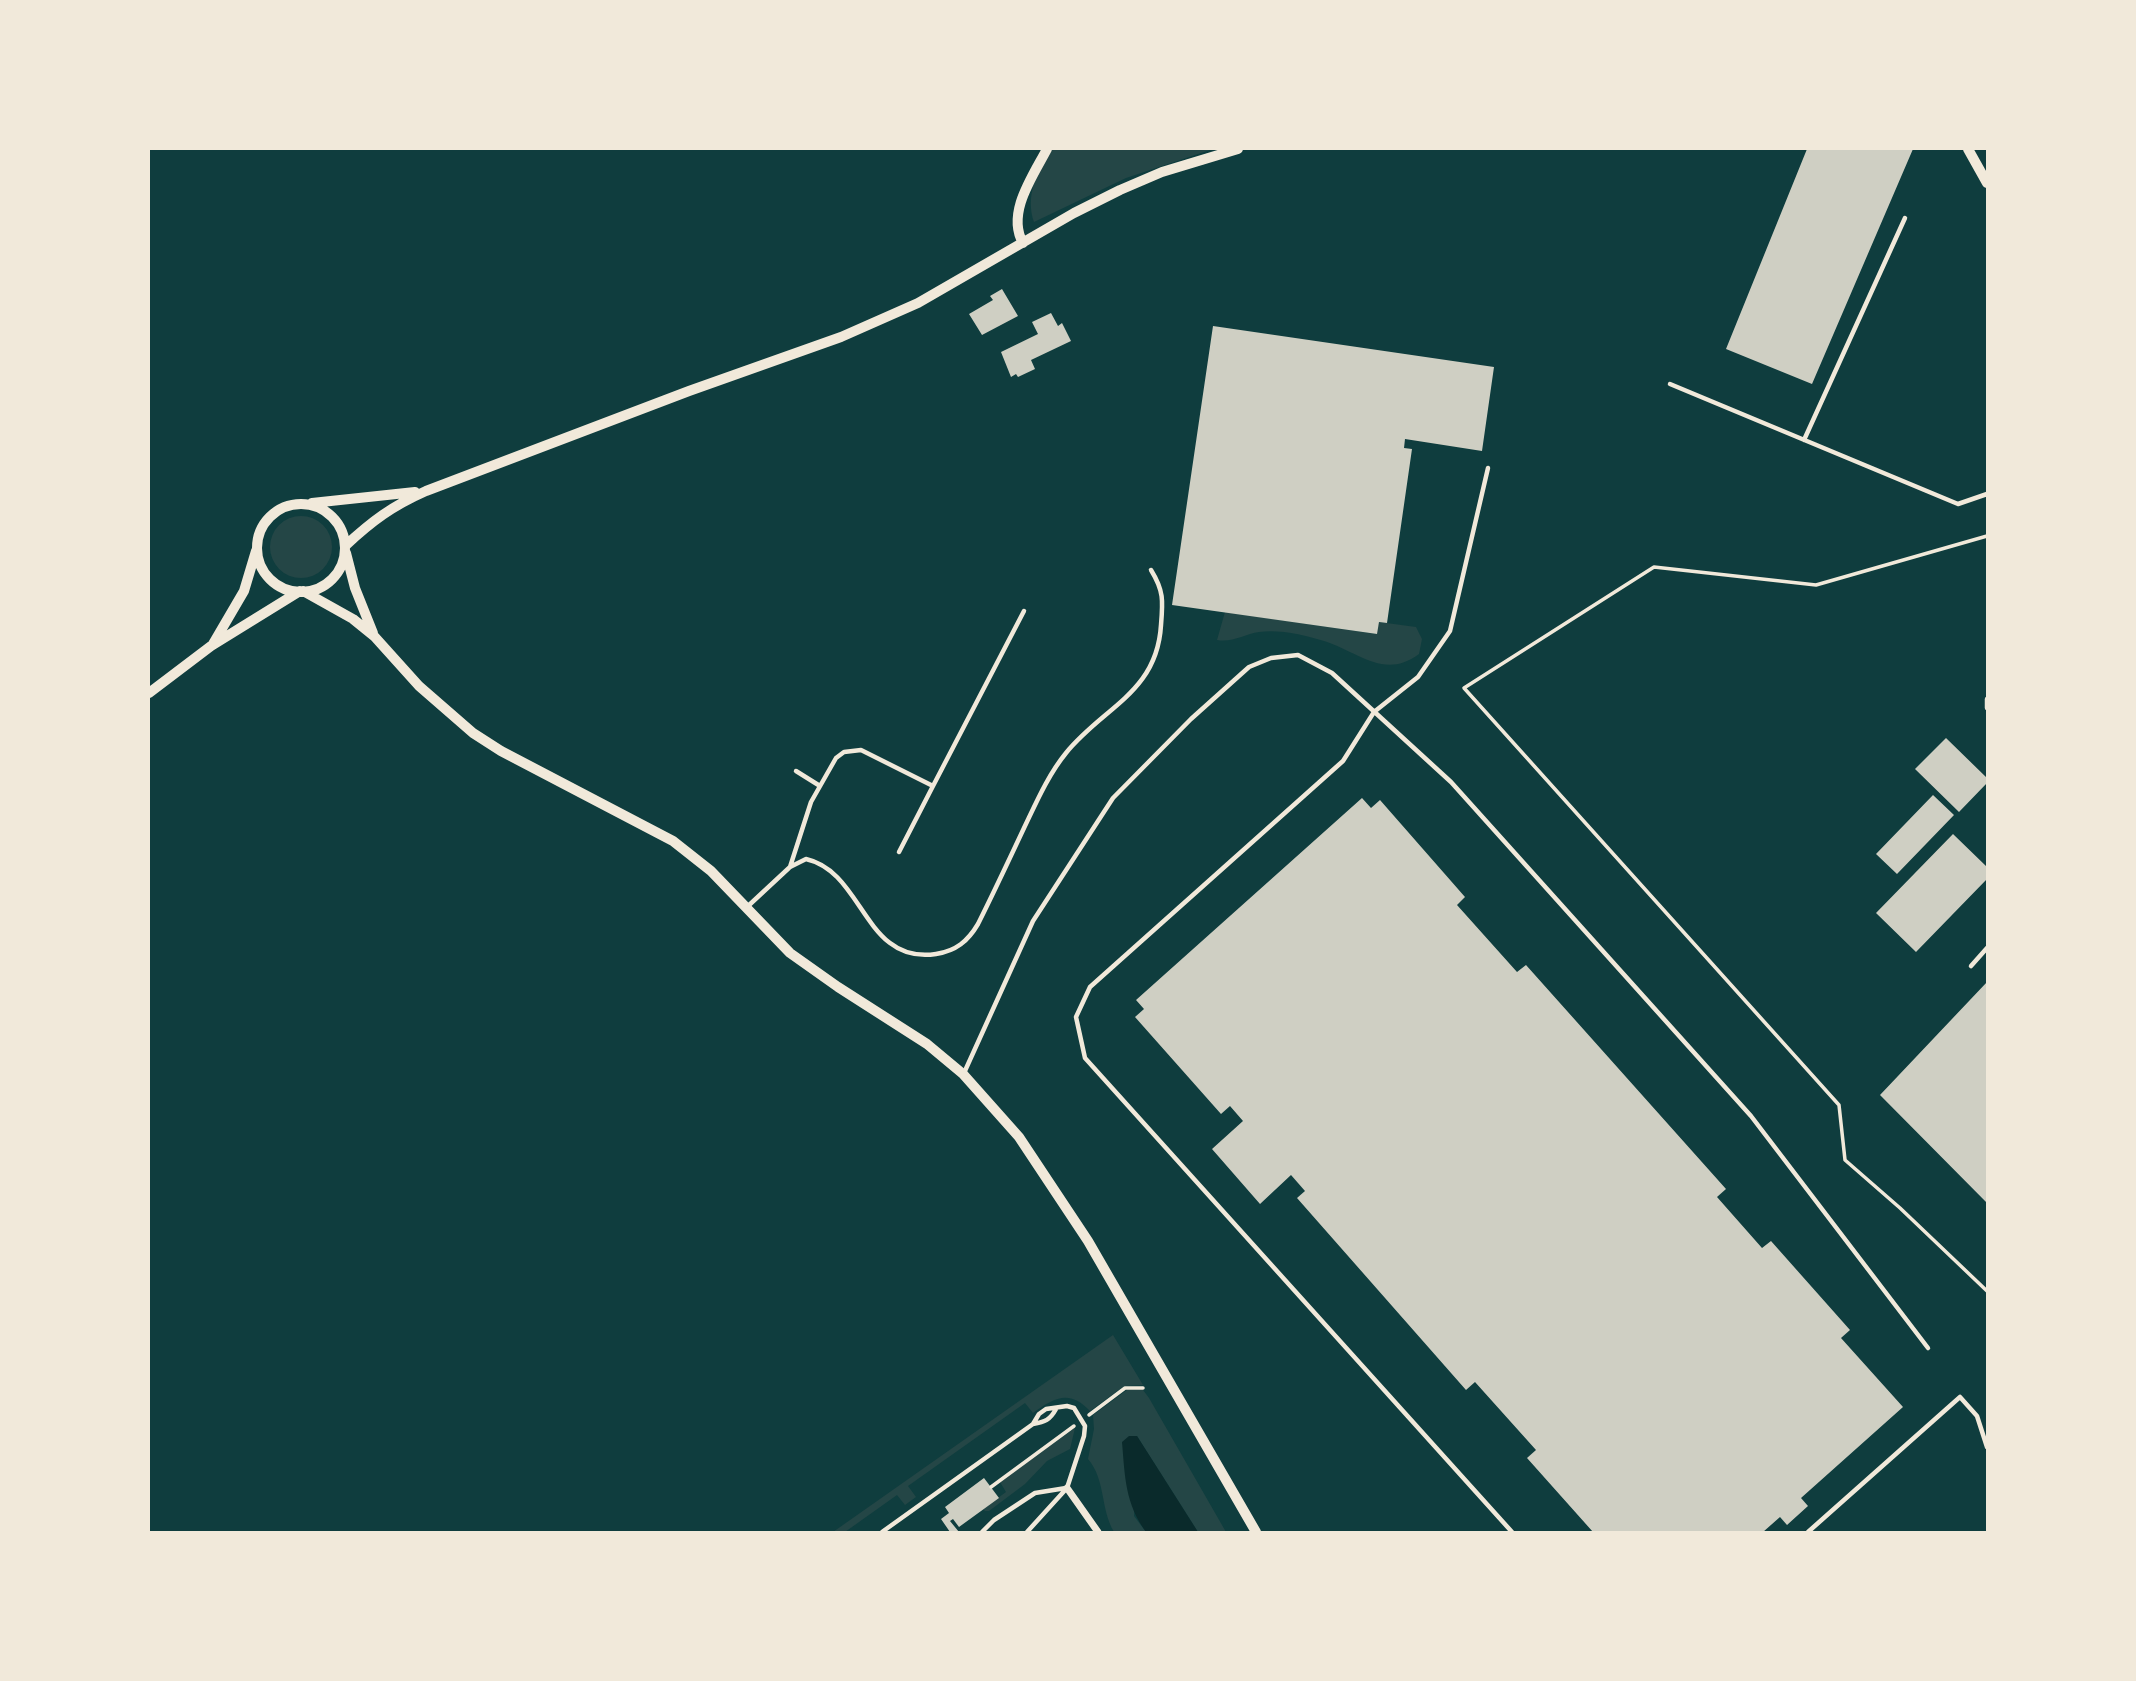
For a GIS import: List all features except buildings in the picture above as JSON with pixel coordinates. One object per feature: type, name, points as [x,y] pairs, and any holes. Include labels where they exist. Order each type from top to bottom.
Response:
[{"type":"street","points":[[1023,243],[1016,226],[1016,218],[1047,149]]},
{"type":"street","points":[[258,548],[260,561],[275,583],[287,589],[316,589],[327,583],[343,563],[345,548],[371,522],[387,510],[426,491],[689,391],[841,337],[918,303],[1120,190],[1162,172],[1238,149]]},
{"type":"street","points":[[1968,149],[1987,183]]},
{"type":"street","points":[[211,646],[244,591],[260,533],[278,510],[291,505],[426,491]]},
{"type":"street","points":[[306,504],[329,513],[338,523],[355,588],[374,636]]},
{"type":"street","points":[[302,591],[353,619],[374,636],[419,686],[472,733],[501,751],[673,841],[711,871],[790,953],[927,1044],[963,1074],[1019,1138],[1088,1241],[1256,1532]]},
{"type":"street","points":[[149,693],[211,646],[302,591]]},
{"type":"street","points":[[1067,1488],[1098,1532]]},
{"type":"lane","points":[[1804,440],[1905,218]]},
{"type":"lane","points":[[1670,384],[1958,504],[1987,494]]},
{"type":"lane","points":[[1488,468],[1450,631],[1418,677],[1374,712],[1343,761],[1090,987],[1076,1017],[1084,1058],[1512,1532]]},
{"type":"lane","points":[[746,907],[790,867],[806,859],[822,865],[841,882],[875,930],[894,947],[927,956],[959,947],[970,937],[978,924],[1039,798],[1066,753],[1122,701],[1152,667],[1160,646],[1163,601],[1162,590],[1151,570]]},
{"type":"lane","points":[[899,852],[1024,611]]},
{"type":"lane","points":[[963,1074],[1033,921],[1113,798],[1191,719],[1250,667],[1271,658],[1298,655],[1332,673],[1451,782],[1752,1116],[1928,1348]]},
{"type":"lane","points":[[1987,699],[1987,708]]},
{"type":"lane","points":[[790,867],[811,802],[836,758],[845,752],[861,750],[933,786]]},
{"type":"lane","points":[[796,771],[820,786]]},
{"type":"lane","points":[[1971,966],[1987,948]]},
{"type":"lane","points":[[1808,1532],[1959,1397],[1977,1416],[1987,1447]]},
{"type":"lane","points":[[882,1532],[1033,1424],[1046,1409],[1068,1406],[1074,1408],[1083,1419],[1084,1436],[1067,1488],[1027,1532]]},
{"type":"lane","points":[[1033,1424],[1045,1422],[1056,1409]]},
{"type":"lane","points":[[982,1532],[994,1520],[1035,1493],[1067,1488]]},
{"type":"path","points":[[1987,536],[1816,585],[1654,567],[1464,688],[1839,1105],[1844,1160],[1900,1208],[1987,1291]]},
{"type":"path","points":[[991,1487],[1125,1388],[1143,1388]]},
{"type":"shaded area","points":[[1051,149],[1213,149],[1126,178],[1034,222],[1031,203],[1034,184]]},
{"type":"shaded area","points":[[301,516],[323,525],[332,547],[323,569],[301,578],[279,569],[270,547],[279,525]]},
{"type":"shaded area","points":[[1225,612],[1376,634],[1379,622],[1416,627],[1422,639],[1419,654],[1406,661],[1383,664],[1324,641],[1292,633],[1267,631],[1217,640]]},
{"type":"shaded area","points":[[1113,1335],[1143,1385],[1124,1386],[1090,1411],[1068,1398],[1048,1403],[1033,1413],[1025,1403],[908,1486],[916,1497],[905,1505],[897,1495],[845,1532],[833,1532]]},
{"type":"shaded area","points":[[1127,1390],[1143,1390],[1149,1398],[1226,1532],[1198,1532],[1137,1436],[1134,1516],[1146,1532],[1114,1532],[1098,1476],[1088,1459],[1094,1429],[1093,1415]]},
{"type":"shaded area","points":[[1075,1428],[1070,1449],[1047,1461],[1025,1484],[989,1511],[983,1509],[1006,1492],[1000,1482]]},
{"type":"shaded area","points":[[1129,1436],[1137,1436],[1198,1532],[1146,1532],[1134,1511],[1127,1489],[1122,1442]]}]
